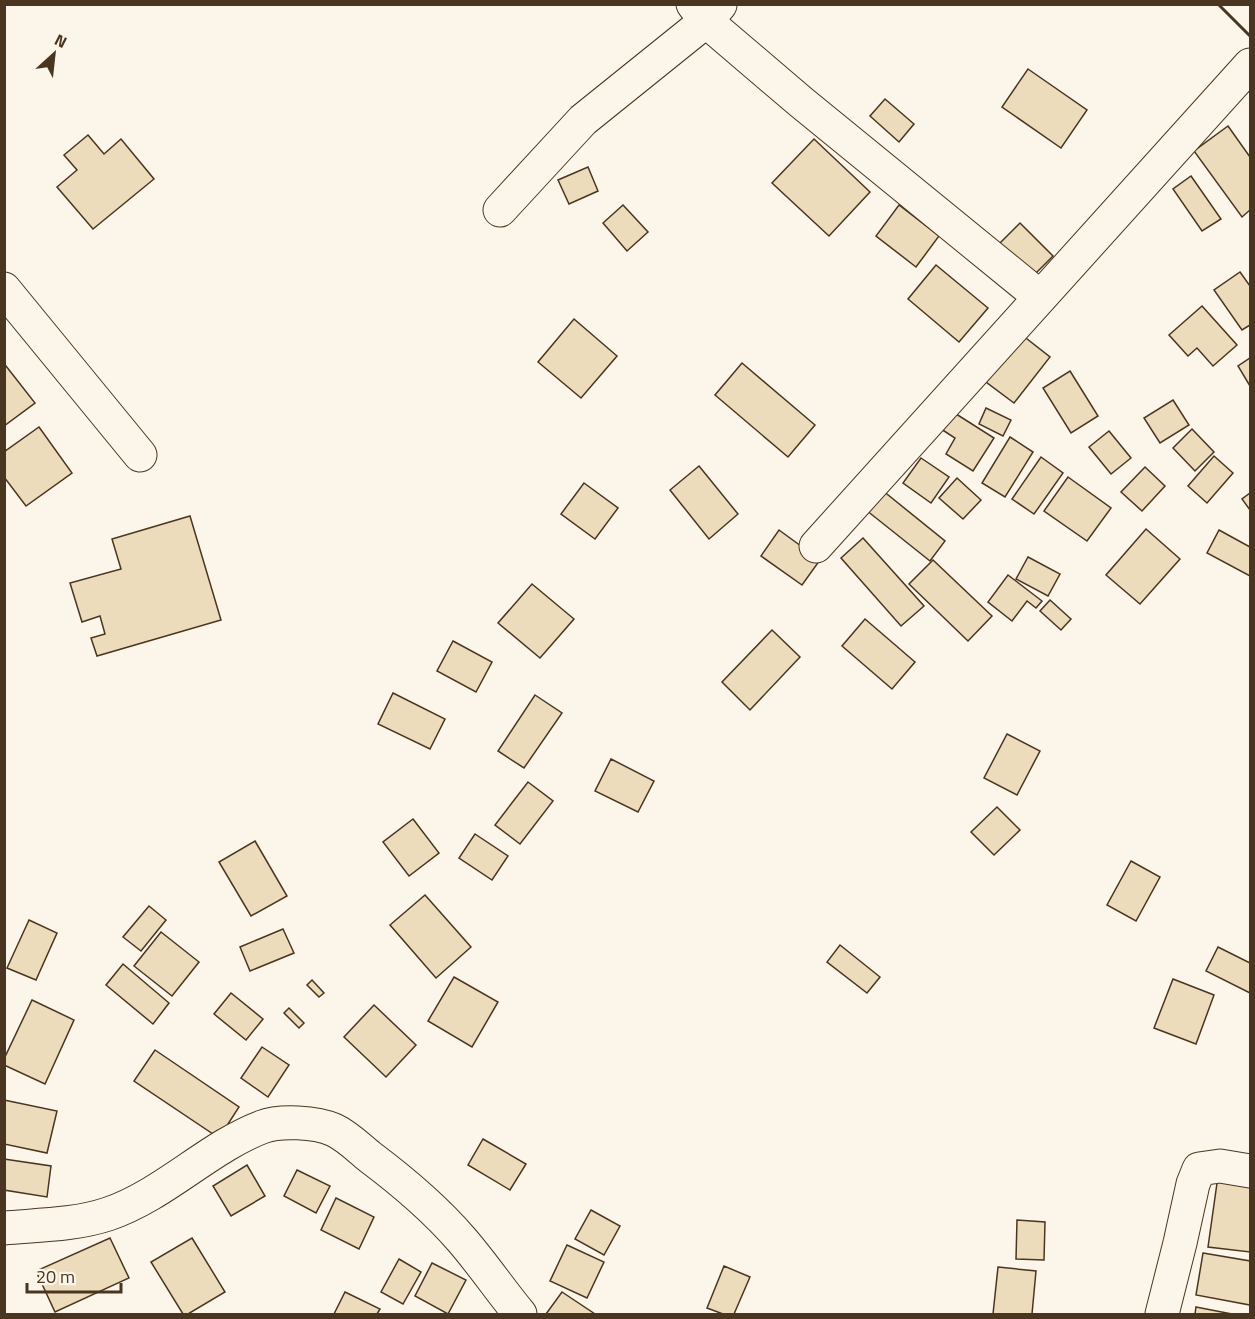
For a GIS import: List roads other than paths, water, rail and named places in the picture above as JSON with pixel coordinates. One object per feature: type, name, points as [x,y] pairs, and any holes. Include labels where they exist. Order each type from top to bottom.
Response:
[{"type":"street","points":[[500,210],[584,120],[706,10],[801,102],[1040,297]]},
{"type":"street","points":[[816,546],[1251,65]]},
{"type":"street","points":[[4,290],[140,455]]},
{"type":"street","points":[[4,1228],[70,1222],[107,1214],[131,1204],[244,1135],[264,1126],[288,1122],[310,1125],[333,1130],[343,1136],[384,1167],[424,1203],[461,1239],[520,1314]]},
{"type":"street","points":[[1162,1314],[1198,1169],[1220,1166],[1251,1171]]}]
